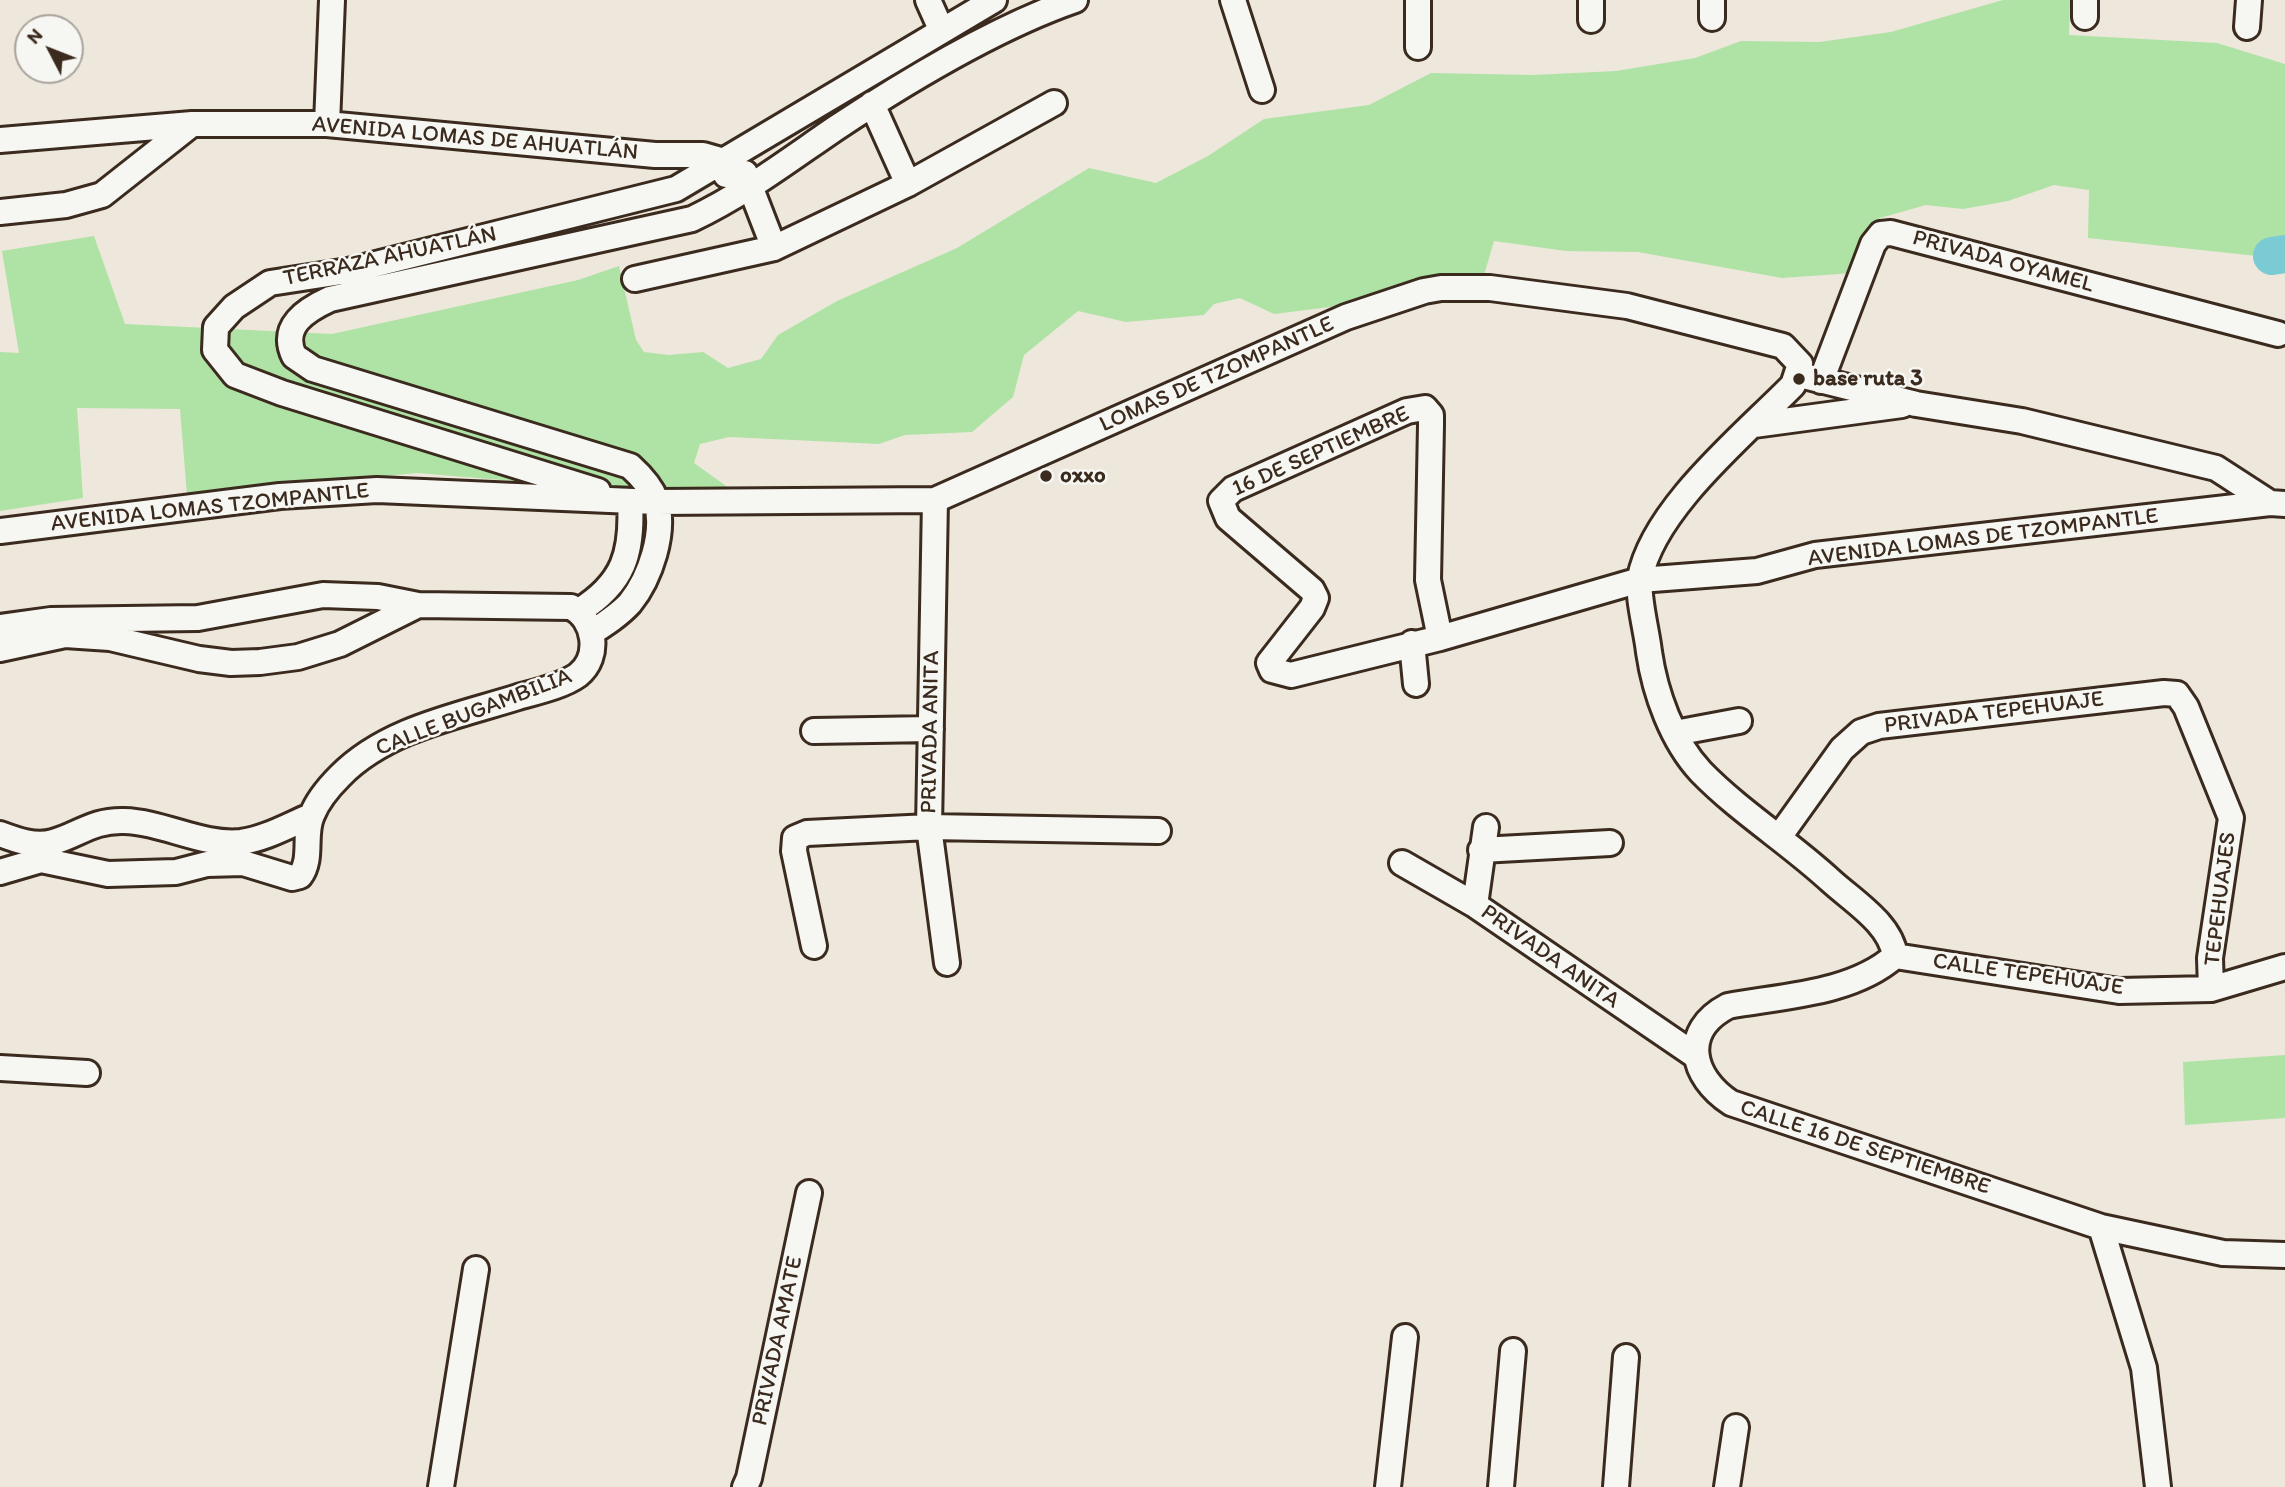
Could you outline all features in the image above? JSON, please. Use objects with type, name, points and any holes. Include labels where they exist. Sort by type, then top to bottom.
[{"type":"street","points":[[327,124],[332,0]]},
{"type":"street","points":[[928,0],[947,26]]},
{"type":"street","points":[[941,0],[947,26]]},
{"type":"street","name":"TERRAZA AHUATLÁN","points":[[630,501],[282,393],[235,375],[215,350],[216,327],[234,307],[270,283],[348,271],[676,189],[994,0]]},
{"type":"street","name":"TERRAZA AHUATLÁN","points":[[656,502],[649,486],[630,466],[313,369],[294,356],[289,335],[300,318],[330,299],[692,219],[743,191],[872,104],[1031,15],[1074,0]]},
{"type":"street","points":[[1233,0],[1262,90]]},
{"type":"street","points":[[1418,0],[1418,47]]},
{"type":"street","points":[[2247,27],[2249,0]]},
{"type":"street","points":[[635,279],[774,248],[908,184],[1054,103]]},
{"type":"street","points":[[872,104],[908,184]]},
{"type":"street","points":[[0,212],[66,205],[102,195],[191,124]]},
{"type":"street","name":"AVENIDA LOMAS DE AHUATLÁN","points":[[0,140],[191,124],[327,124],[654,155],[703,155],[730,159]]},
{"type":"street","points":[[730,159],[743,191],[774,248]]},
{"type":"street","name":"PRIVADA OYAMEL","points":[[1806,373],[1839,329],[1873,244],[1881,234],[1891,233],[2278,334]]},
{"type":"street","name":"LOMAS DE TZOMPANTLE","points":[[630,501],[935,500],[1346,317],[1423,290],[1490,288],[1627,306],[1783,346],[1806,373]]},
{"type":"street","points":[[1696,1056],[1698,1038],[1703,1026],[1714,1013],[1728,1006],[1848,983],[1882,967],[1895,956],[1894,944],[1879,925],[1702,773],[1675,733],[1651,666],[1640,580],[1664,521],[1793,385],[1806,373],[1916,404],[2022,421],[2216,468],[2277,503]]},
{"type":"street","points":[[1754,425],[1916,404]]},
{"type":"street","name":"16 DE SEPTIEMBRE","points":[[1440,638],[1428,580],[1432,425],[1431,415],[1425,408],[1407,411],[1226,494],[1220,501],[1228,518],[1312,590],[1316,598],[1312,608],[1269,663],[1272,670],[1291,675],[1440,638],[1640,580]]},
{"type":"street","name":"AVENIDA LOMAS TZOMPANTLE","points":[[0,531],[280,496],[377,491],[630,501]]},
{"type":"street","name":"PRIVADA ANITA","points":[[935,500],[929,827],[947,963]]},
{"type":"street","points":[[586,623],[596,600],[621,569],[632,531],[630,501]]},
{"type":"street","points":[[586,623],[630,603],[643,582],[652,560],[657,536],[656,502]]},
{"type":"street","name":"AVENIDA LOMAS DE TZOMPANTLE","points":[[1640,580],[1757,571],[1815,555],[2277,503]]},
{"type":"street","points":[[3,637],[51,620],[198,618],[323,596],[378,597],[418,605],[571,607],[586,623]]},
{"type":"street","points":[[3,637],[65,635],[110,638],[199,659],[231,663],[260,662],[298,657],[340,644],[418,605]]},
{"type":"street","name":"CALLE BUGAMBILIA","points":[[0,872],[89,825],[122,821],[156,824],[242,853],[292,878],[300,876],[306,868],[311,816],[338,777],[384,743],[577,676],[591,655],[586,623]]},
{"type":"street","points":[[1412,643],[1416,684]]},
{"type":"street","name":"PRIVADA TEPEHUAJE","points":[[1779,837],[1842,749],[1861,732],[1880,726],[2164,693],[2177,694]]},
{"type":"street","name":"TEPEHUAJES","points":[[2177,694],[2186,707],[2231,818],[2210,958],[2211,989]]},
{"type":"street","points":[[1675,733],[1739,721]]},
{"type":"street","points":[[814,731],[931,729]]},
{"type":"street","name":"CALLE BUGAMBILIA","points":[[0,834],[41,852],[108,874],[176,872],[242,853],[276,831],[311,816]]},
{"type":"street","points":[[814,946],[794,850],[795,838],[807,833],[929,827],[1158,831]]},
{"type":"street","points":[[1475,905],[1484,839],[1610,843]]},
{"type":"street","name":"PRIVADA ANITA","points":[[1402,863],[1475,905],[1696,1056]]},
{"type":"street","name":"CALLE TEPEHUAJE","points":[[1895,956],[2119,991],[2211,989],[2285,967]]},
{"type":"street","name":"CALLE 16 DE SEPTIEMBRE","points":[[1696,1056],[1706,1083],[1731,1103],[2101,1227],[2223,1253],[2285,1255]]},
{"type":"street","points":[[0,1068],[87,1073]]},
{"type":"street","name":"PRIVADA AMATE","points":[[744,1487],[750,1478],[809,1194]]},
{"type":"street","points":[[2101,1227],[2144,1368],[2158,1487]]},
{"type":"street","points":[[441,1487],[476,1269]]},
{"type":"street","points":[[1388,1487],[1405,1337]]},
{"type":"street","points":[[1501,1487],[1513,1351]]},
{"type":"street","points":[[1616,1487],[1626,1357]]},
{"type":"street","points":[[1727,1487],[1736,1427]]},
{"type":"green space","points":[[2003,0],[2070,0],[2069,35],[2217,43],[2285,64],[2285,259],[2088,238],[2089,190],[2054,185],[2008,201],[1963,209],[1926,205],[1880,218],[1853,273],[1782,278],[1638,252],[1566,251],[1494,241],[1482,282],[1354,304],[1274,314],[1240,298],[1214,304],[1204,315],[1126,322],[1078,311],[1024,355],[1013,397],[972,432],[905,435],[879,444],[729,437],[700,444],[694,463],[733,491],[693,496],[417,473],[187,495],[180,409],[77,408],[83,498],[0,511],[0,352],[19,353],[2,251],[94,236],[125,324],[332,334],[578,280],[619,266],[636,340],[644,352],[669,355],[703,352],[728,368],[761,359],[778,335],[837,301],[957,248],[1089,168],[1156,183],[1208,156],[1264,119],[1369,105],[1431,73],[1533,75],[1616,71],[1695,58],[1741,41],[1819,42],[1891,32]]},
{"type":"green space","points":[[2285,1055],[2285,1118],[2185,1125],[2183,1062]]},
{"type":"waterway","points":[[2272,256],[2285,254]]},
{"type":"place","name":"base ruta 3","points":[[1799,379]]},
{"type":"place","name":"oxxo","points":[[1046,476]]}]
